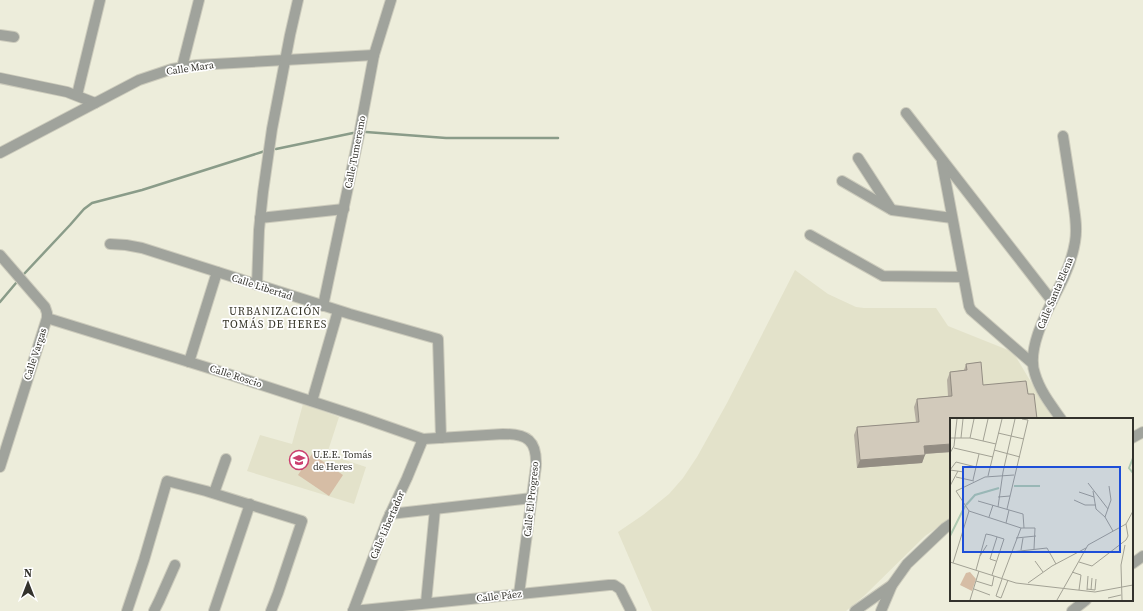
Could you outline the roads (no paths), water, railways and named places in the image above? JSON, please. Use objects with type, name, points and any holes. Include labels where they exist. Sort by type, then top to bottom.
[{"type":"street","points":[[77,95],[99,0]]},
{"type":"street","points":[[182,67],[199,0]]},
{"type":"street","points":[[257,285],[260,218],[272,129],[298,0]]},
{"type":"street","name":"Calle Tumeremo","points":[[323,306],[344,209],[374,55],[391,0]]},
{"type":"street","points":[[0,35],[14,37]]},
{"type":"street","name":"Calle Mara","points":[[0,153],[139,80],[182,67],[374,55]]},
{"type":"street","points":[[0,78],[56,89],[77,95],[95,103]]},
{"type":"street","points":[[906,113],[1052,301]]},
{"type":"street","name":"Calle Santa Elena","points":[[1060,418],[1045,395],[1035,375],[1032,363],[1034,348],[1041,326],[1069,266],[1075,241],[1075,214],[1063,136]]},
{"type":"street","points":[[858,158],[892,210]]},
{"type":"street","points":[[942,160],[970,308],[1032,363]]},
{"type":"street","points":[[842,181],[892,210],[952,218]]},
{"type":"street","points":[[260,218],[344,209]]},
{"type":"street","points":[[810,235],[883,276],[963,277]]},
{"type":"street","name":"Calle Libertad","points":[[110,244],[142,248],[338,311],[438,339],[441,438]]},
{"type":"street","name":"Calle Vargas","points":[[0,255],[45,307],[47,314],[0,467]]},
{"type":"street","points":[[189,362],[217,272]]},
{"type":"street","points":[[312,401],[338,311]]},
{"type":"street","name":"Calle Roscio","points":[[47,318],[312,401],[423,439]]},
{"type":"street","points":[[1133,437],[1143,432]]},
{"type":"street","name":"Calle El Progreso","points":[[423,439],[516,434],[526,437],[532,444],[536,453],[536,459],[519,594]]},
{"type":"street","name":"Calle Libertador","points":[[353,611],[379,540],[423,439]]},
{"type":"street","points":[[214,493],[226,459]]},
{"type":"street","points":[[127,611],[144,560],[167,481],[214,493],[302,521],[271,611]]},
{"type":"street","points":[[390,514],[532,498]]},
{"type":"street","points":[[214,611],[250,504]]},
{"type":"street","points":[[426,603],[435,509]]},
{"type":"street","points":[[881,611],[892,585],[906,564],[950,525]]},
{"type":"street","points":[[1133,563],[1143,556]]},
{"type":"street","points":[[154,611],[175,565]]},
{"type":"street","name":"Calle Páez","points":[[353,611],[614,585],[620,589],[631,611]]},
{"type":"street","points":[[856,611],[892,585]]},
{"type":"street","points":[[1072,611],[1085,601]]},
{"type":"waterway","points":[[366,132],[446,138],[558,138]]},
{"type":"waterway","points":[[276,149],[353,133]]},
{"type":"waterway","points":[[24,274],[84,209],[92,203],[142,190],[265,151]]},
{"type":"waterway","points":[[0,302],[16,283]]},
{"type":"place","name":"U.E.E. Tomás de Heres","points":[[299,460]]},
{"type":"district","name":"URBANIZACIÓN TOMÁS DE HERES","points":[[275,317]]}]
